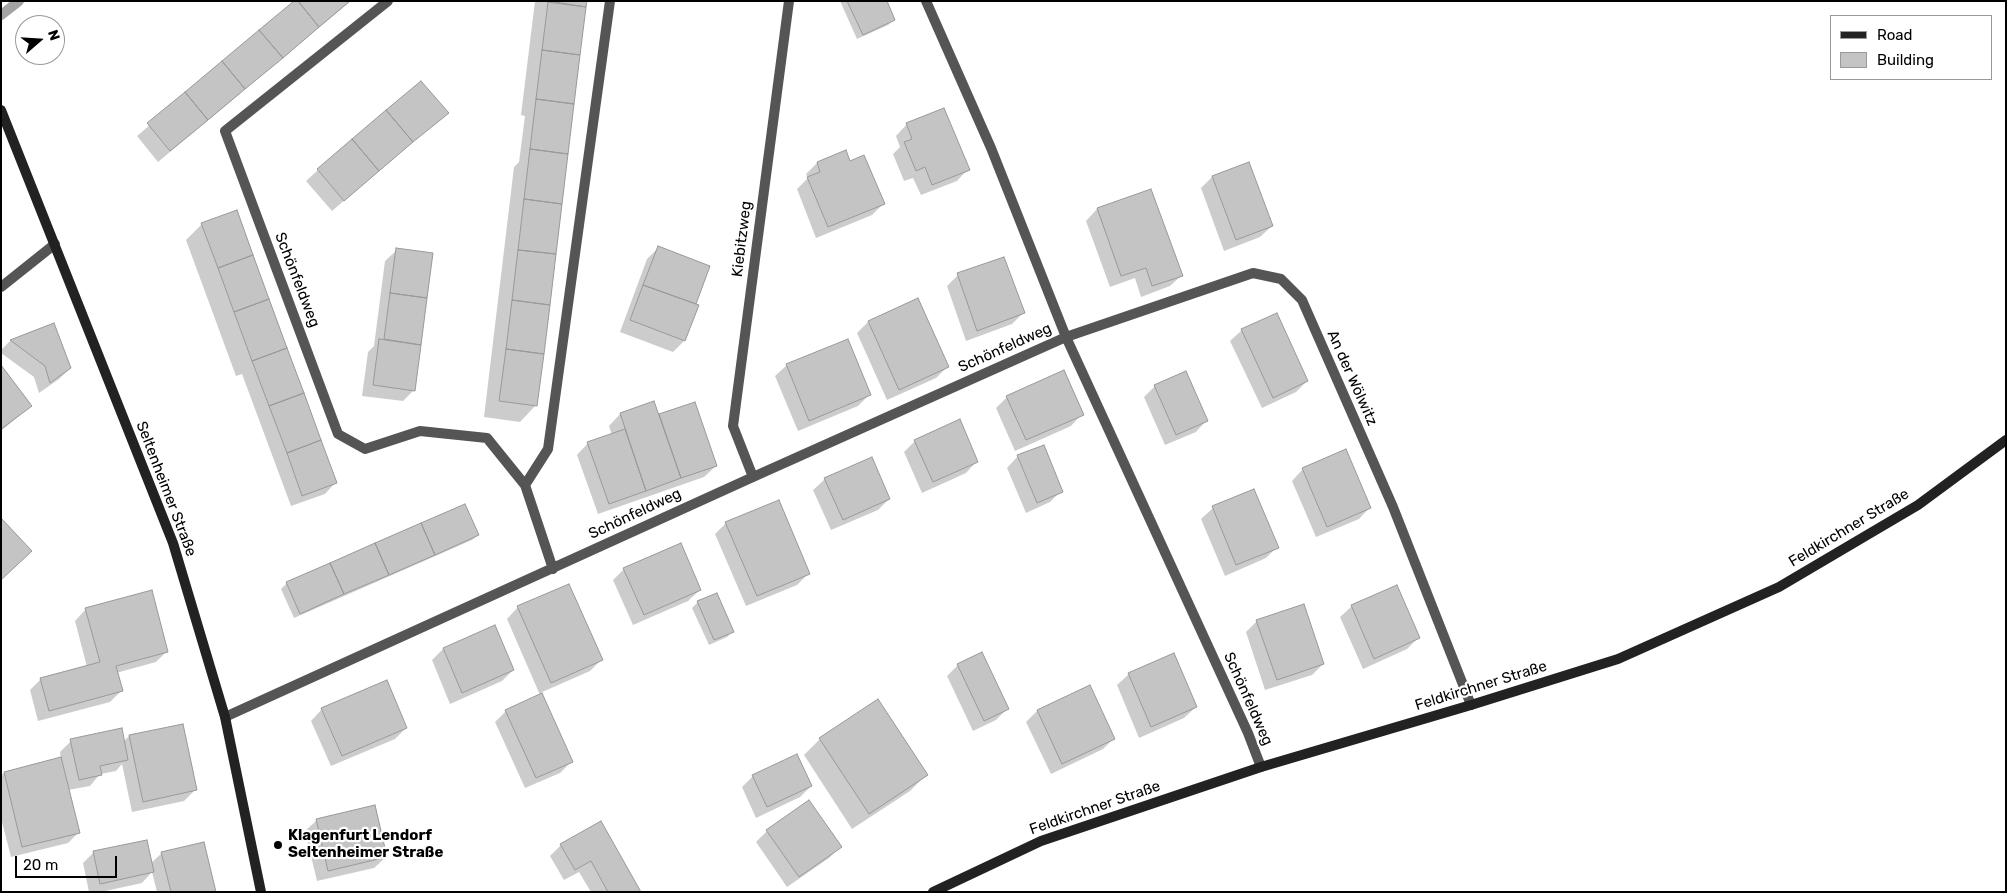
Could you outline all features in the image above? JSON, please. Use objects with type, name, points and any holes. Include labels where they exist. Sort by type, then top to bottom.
[{"type":"main road","name":"Seltenheimer Straße","points":[[1,110],[173,543],[225,717],[262,892]]},
{"type":"main road","name":"Feldkirchner Straße","points":[[933,892],[1041,841],[1260,767],[1471,705],[1618,659],[1779,587],[1918,506],[2006,440]]},
{"type":"street","name":"Schönfeldweg","points":[[388,1],[225,131],[338,434],[365,448],[420,431],[487,438],[525,485],[553,569]]},
{"type":"street","points":[[525,485],[548,449],[610,1]]},
{"type":"street","name":"Kiebitzweg","points":[[753,477],[733,426],[789,1]]},
{"type":"street","points":[[926,1],[991,148],[1066,337]]},
{"type":"street","points":[[1,287],[55,244]]},
{"type":"street","name":"An der Wölwitz","points":[[1066,337],[1253,273],[1282,279],[1302,300],[1393,507],[1471,705]]},
{"type":"street","name":"Schönfeldweg","points":[[225,717],[1066,337],[1248,733],[1260,767]]},
{"type":"building","points":[[294,1],[298,1],[319,27],[283,58],[259,30]]},
{"type":"building","points":[[298,1],[350,1],[319,27]]},
{"type":"building","points":[[548,1],[587,1],[586,7]]},
{"type":"building","points":[[847,1],[887,1],[895,20],[863,35]]},
{"type":"building","points":[[548,2],[586,7],[580,55],[542,50]]},
{"type":"building","points":[[259,30],[283,58],[245,89],[222,61]]},
{"type":"building","points":[[542,50],[580,55],[574,104],[536,99]]},
{"type":"building","points":[[222,61],[245,89],[208,120],[185,92]]},
{"type":"building","points":[[421,81],[449,113],[413,142],[386,110]]},
{"type":"building","points":[[185,92],[208,120],[170,151],[147,123]]},
{"type":"building","points":[[536,99],[574,104],[568,154],[530,149]]},
{"type":"building","points":[[944,108],[970,170],[932,185],[925,167],[916,171],[904,142],[912,139],[906,123]]},
{"type":"building","points":[[386,110],[413,142],[379,171],[352,139]]},
{"type":"building","points":[[352,139],[379,171],[344,201],[317,169]]},
{"type":"building","points":[[530,149],[568,154],[562,204],[524,199]]},
{"type":"building","points":[[846,150],[850,161],[864,155],[885,204],[828,227],[807,177],[820,172],[817,162]]},
{"type":"building","points":[[1249,162],[1273,226],[1236,240],[1212,176]]},
{"type":"building","points":[[1151,189],[1183,276],[1152,286],[1146,268],[1121,276],[1097,208]]},
{"type":"building","points":[[524,199],[562,204],[556,254],[518,250]]},
{"type":"building","points":[[237,210],[253,255],[218,268],[201,223]]},
{"type":"building","points":[[658,246],[710,266],[696,304],[643,285]]},
{"type":"building","points":[[396,248],[433,253],[427,298],[390,293]]},
{"type":"building","points":[[518,250],[556,254],[550,305],[512,300]]},
{"type":"building","points":[[253,255],[269,299],[234,312],[218,268]]},
{"type":"building","points":[[1004,257],[1025,313],[977,331],[957,273]]},
{"type":"building","points":[[643,285],[699,305],[685,341],[630,320]]},
{"type":"building","points":[[390,293],[427,298],[421,345],[384,339]]},
{"type":"building","points":[[918,298],[949,367],[899,390],[868,321]]},
{"type":"building","points":[[269,299],[287,348],[252,361],[234,312]]},
{"type":"building","points":[[512,300],[550,305],[544,354],[506,349]]},
{"type":"building","points":[[1277,313],[1308,381],[1273,398],[1241,329]]},
{"type":"building","points":[[54,323],[71,368],[50,383],[45,366],[10,340]]},
{"type":"building","points":[[379,339],[421,345],[415,391],[373,385]]},
{"type":"building","points":[[848,339],[871,395],[809,421],[786,364]]},
{"type":"building","points":[[287,348],[304,393],[269,406],[252,361]]},
{"type":"building","points":[[506,349],[544,354],[537,406],[499,401]]},
{"type":"building","points":[[1,365],[32,406],[1,429]]},
{"type":"building","points":[[1064,370],[1084,415],[1026,440],[1006,396]]},
{"type":"building","points":[[1186,371],[1208,421],[1176,435],[1154,385]]},
{"type":"building","points":[[304,393],[321,440],[287,453],[269,406]]},
{"type":"building","points":[[654,401],[681,478],[646,491],[620,413]]},
{"type":"building","points":[[695,402],[717,466],[681,478],[659,414]]},
{"type":"building","points":[[960,419],[978,462],[933,482],[914,440]]},
{"type":"building","points":[[625,429],[646,491],[609,504],[587,442]]},
{"type":"building","points":[[321,440],[337,483],[302,496],[287,453]]},
{"type":"building","points":[[1044,445],[1063,492],[1037,503],[1017,455]]},
{"type":"building","points":[[1346,449],[1371,508],[1327,527],[1302,468]]},
{"type":"building","points":[[872,457],[890,499],[843,520],[824,478]]},
{"type":"building","points":[[1254,489],[1279,548],[1236,565],[1212,506]]},
{"type":"building","points":[[779,500],[810,574],[757,596],[725,522]]},
{"type":"building","points":[[465,504],[479,535],[435,555],[421,523]]},
{"type":"building","points":[[1,518],[32,551],[1,580]]},
{"type":"building","points":[[421,523],[435,555],[389,575],[375,543]]},
{"type":"building","points":[[375,543],[389,575],[344,594],[330,563]]},
{"type":"building","points":[[681,543],[701,590],[644,615],[623,568]]},
{"type":"building","points":[[330,563],[344,594],[300,614],[286,582]]},
{"type":"building","points":[[569,584],[603,660],[551,683],[517,606]]},
{"type":"building","points":[[1397,585],[1420,638],[1374,659],[1351,605]]},
{"type":"building","points":[[152,590],[168,652],[116,666],[123,691],[49,711],[40,678],[100,662],[85,608]]},
{"type":"building","points":[[717,593],[734,632],[714,640],[697,601]]},
{"type":"building","points":[[1304,604],[1324,664],[1277,680],[1256,620]]},
{"type":"building","points":[[495,625],[514,670],[462,693],[443,648]]},
{"type":"building","points":[[982,652],[1009,709],[984,721],[957,664]]},
{"type":"building","points":[[1174,653],[1197,707],[1151,727],[1128,673]]},
{"type":"building","points":[[387,680],[407,728],[342,756],[321,708]]},
{"type":"building","points":[[1090,685],[1115,739],[1062,764],[1037,710]]},
{"type":"building","points":[[542,693],[573,762],[536,778],[505,710]]},
{"type":"building","points":[[878,699],[928,775],[869,814],[819,738]]},
{"type":"building","points":[[183,724],[197,790],[143,802],[129,735]]},
{"type":"building","points":[[122,728],[128,760],[100,766],[102,775],[79,780],[70,739]]},
{"type":"building","points":[[797,754],[812,786],[767,807],[752,775]]},
{"type":"building","points":[[61,757],[80,833],[22,847],[4,772]]},
{"type":"building","points":[[809,800],[842,847],[799,877],[766,830]]},
{"type":"building","points":[[375,805],[387,857],[328,871],[316,819]]},
{"type":"building","points":[[601,821],[641,892],[608,892],[591,861],[575,870],[560,844]]},
{"type":"building","points":[[147,840],[154,872],[100,884],[93,851]]},
{"type":"building","points":[[204,842],[216,892],[171,892],[161,852]]},
{"type":"waterway","points":[[1,15],[19,1]]},
{"type":"place","name":"Klagenfurt Lendorf Seltenheimer Straße","points":[[278,845]]}]
